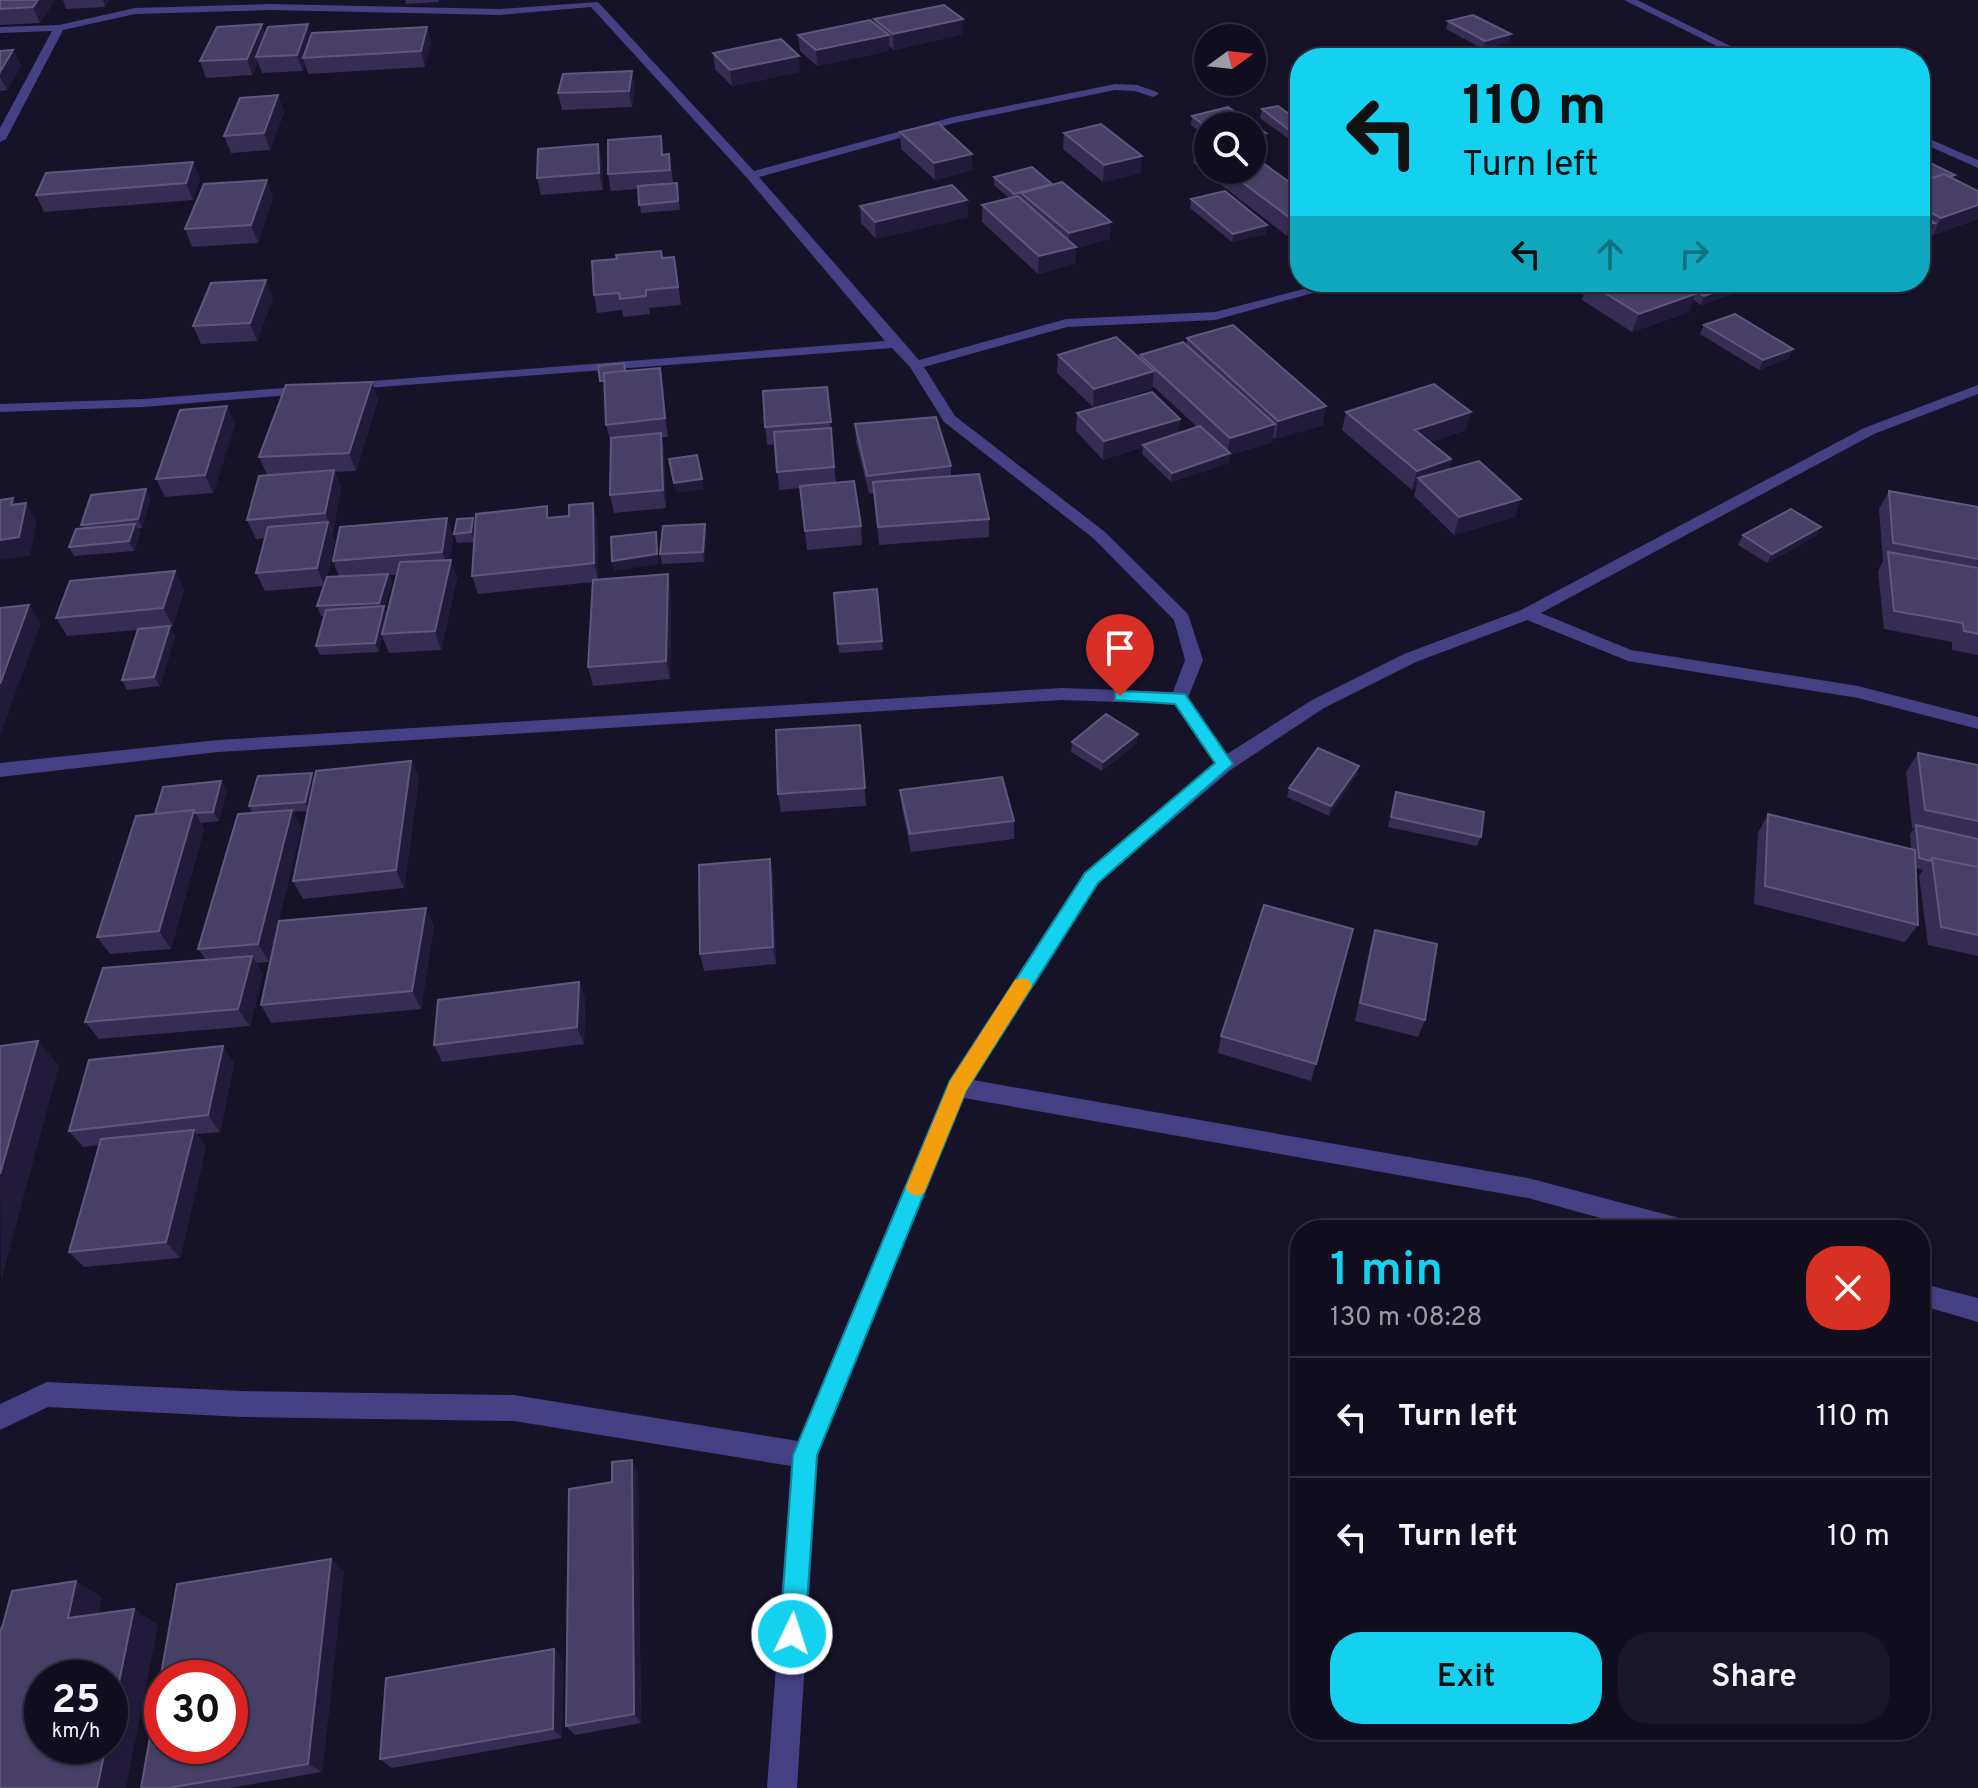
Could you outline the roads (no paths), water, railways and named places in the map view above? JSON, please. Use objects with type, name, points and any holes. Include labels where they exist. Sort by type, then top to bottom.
[{"type":"street","points":[[1629,0],[1729,48]]},
{"type":"street","points":[[0,30],[59,28],[135,11],[270,7],[500,12],[593,2],[751,175],[916,365],[949,419],[1099,535],[1182,618],[1194,660],[1179,698]]},
{"type":"street","points":[[0,139],[59,28]]},
{"type":"street","points":[[751,175],[953,120],[1115,87],[1137,88],[1153,94]]},
{"type":"street","points":[[1930,142],[1978,164]]},
{"type":"street","points":[[916,365],[1066,323],[1215,316],[1307,292]]},
{"type":"street","points":[[0,408],[143,403],[895,344]]},
{"type":"street","points":[[782,1788],[805,1455],[957,1087],[1091,878],[1225,764],[1331,697],[1410,658],[1527,614],[1869,431],[1978,389]]},
{"type":"street","points":[[1527,614],[1628,655],[1858,692],[1978,723]]},
{"type":"street","points":[[0,770],[218,746],[1062,694],[1179,698]]},
{"type":"street","points":[[1179,698],[1225,764]]},
{"type":"street","points":[[957,1087],[1528,1188],[1646,1220]]},
{"type":"street","points":[[1930,1297],[1978,1310]]},
{"type":"street","points":[[0,1417],[47,1394],[242,1404],[514,1408],[805,1455]]}]
